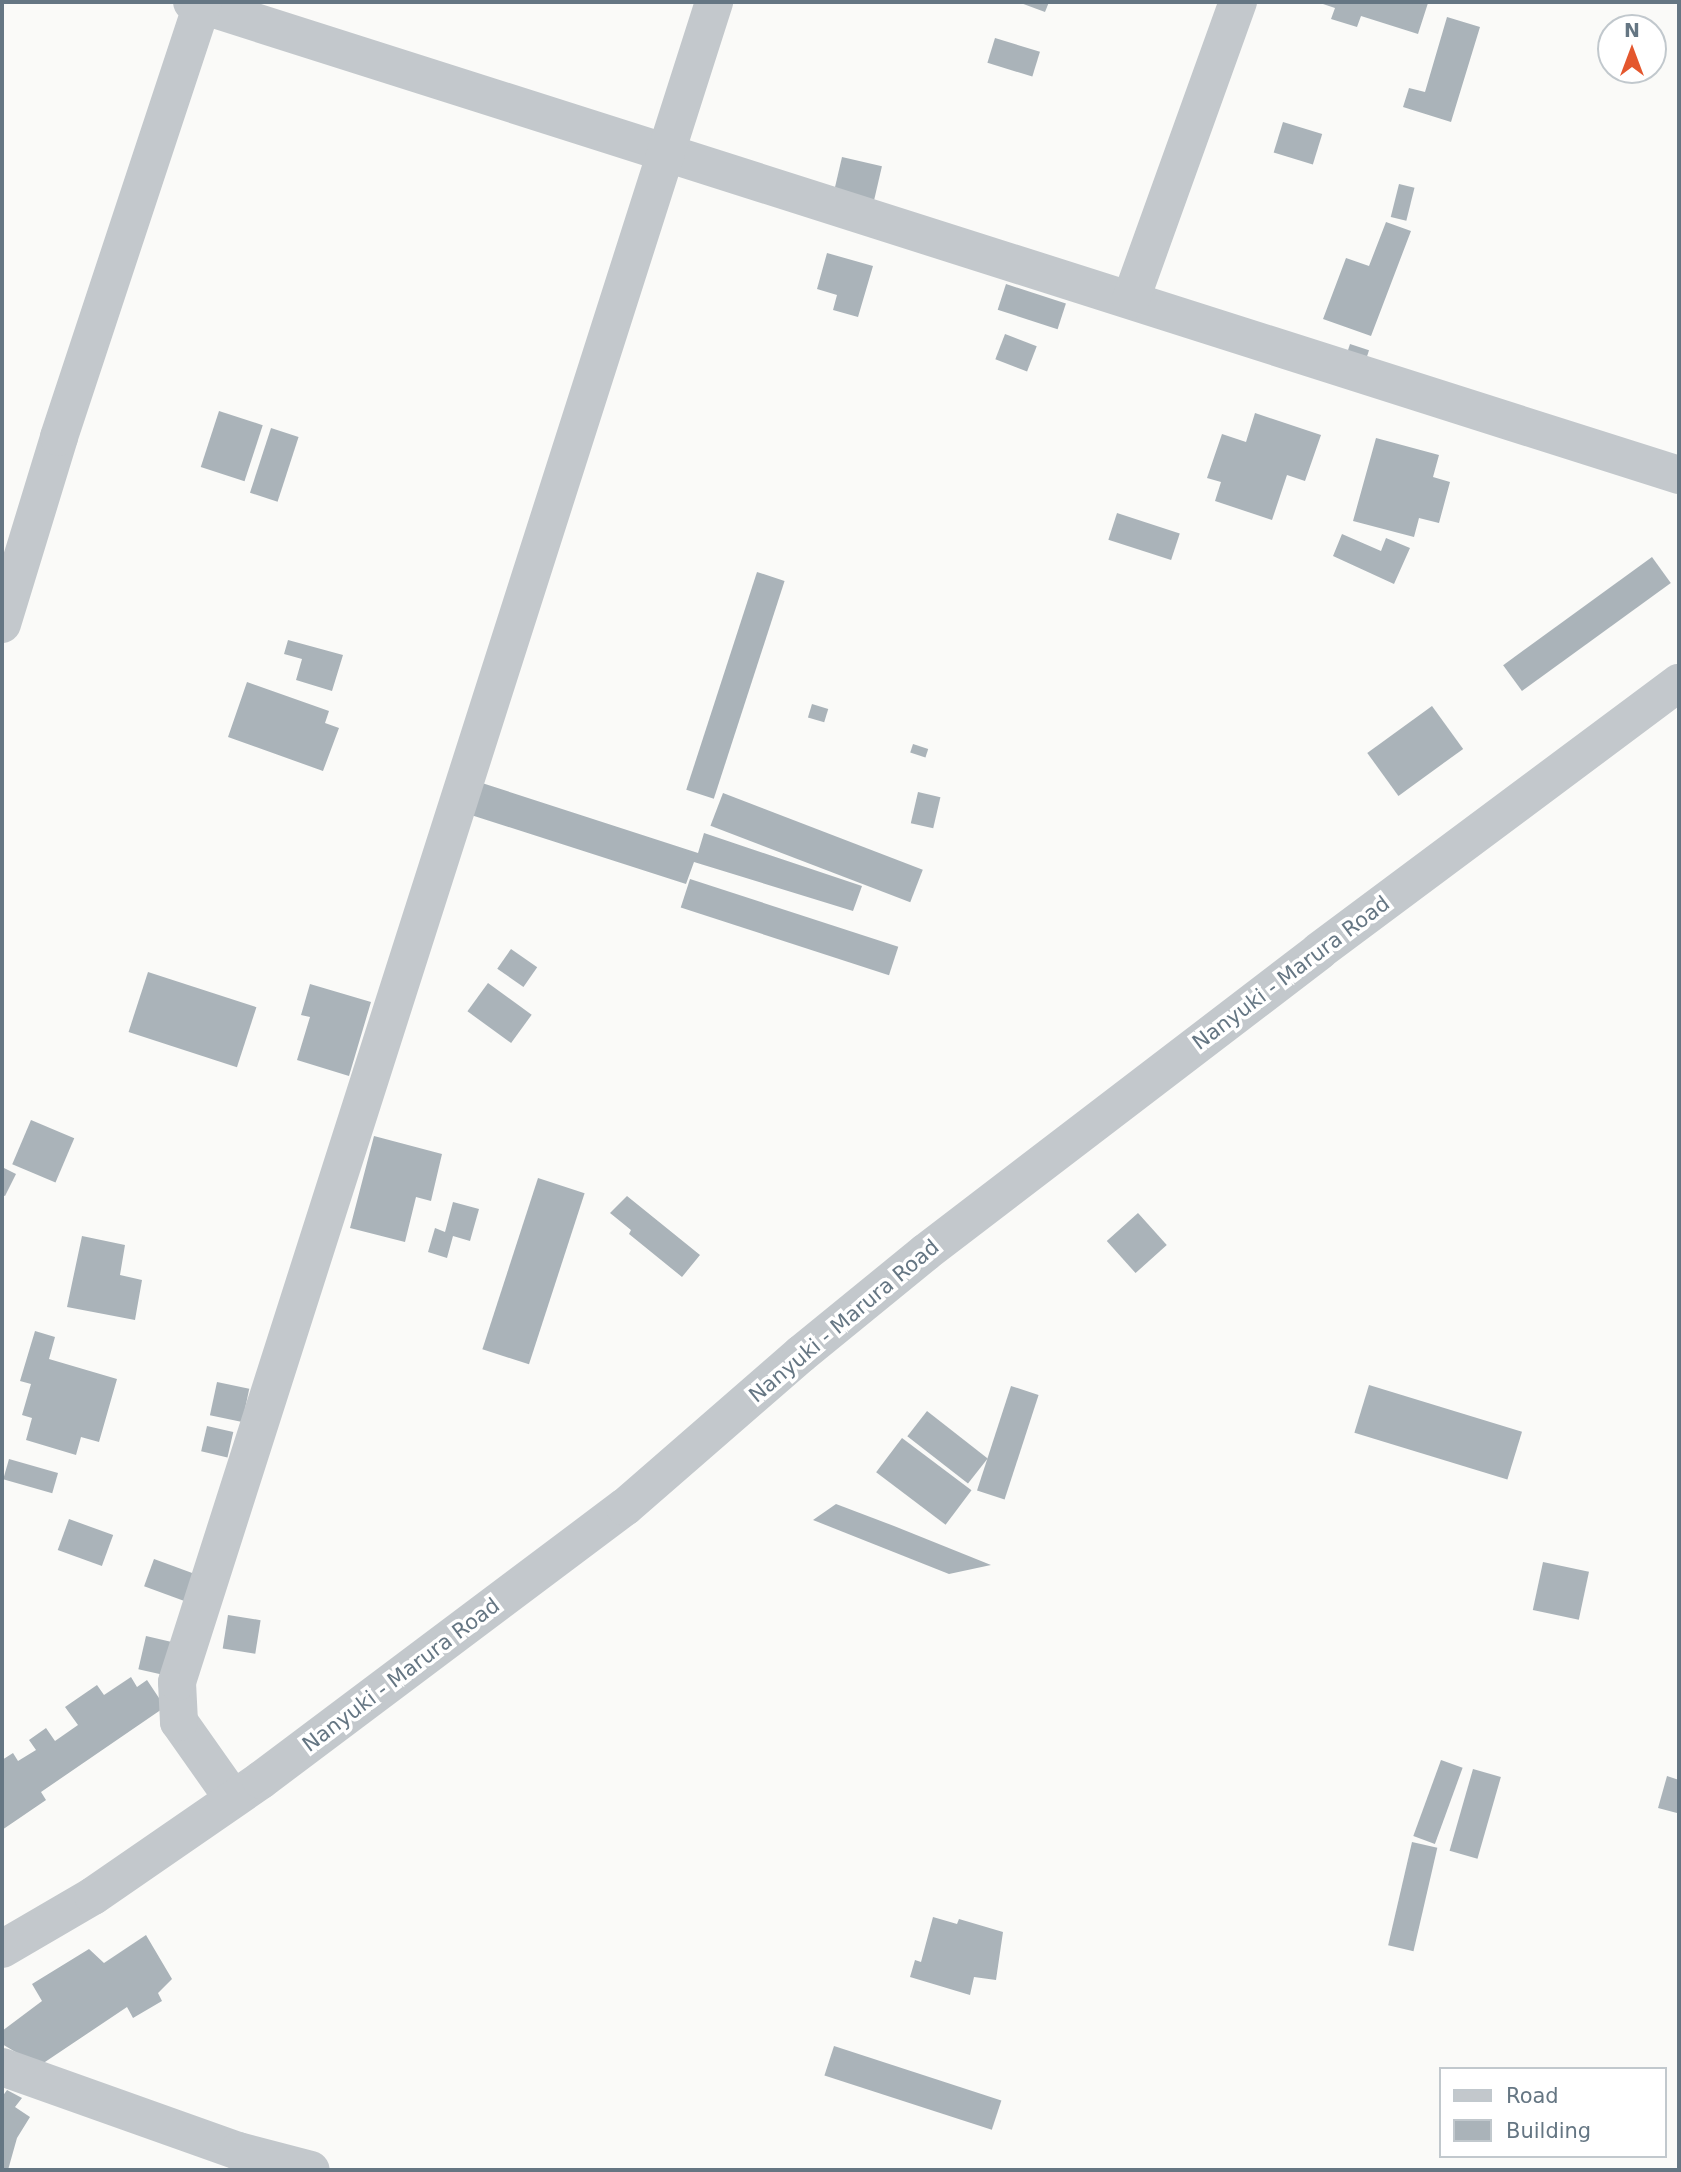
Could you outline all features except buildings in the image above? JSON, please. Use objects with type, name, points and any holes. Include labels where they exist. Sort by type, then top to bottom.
[{"type":"street","points":[[232,1797],[179,1722],[177,1682],[714,2]]},
{"type":"street","points":[[1131,299],[1238,2]]},
{"type":"street","points":[[2,624],[59,437],[199,3],[1679,475]]},
{"type":"street","name":"Nanyuki - Marura Road","points":[[2,1949],[93,1896],[232,1797],[261,1780],[625,1507],[801,1354],[926,1252],[1319,951],[1679,683]]},
{"type":"street","points":[[2,2067],[238,2151],[311,2170]]}]
